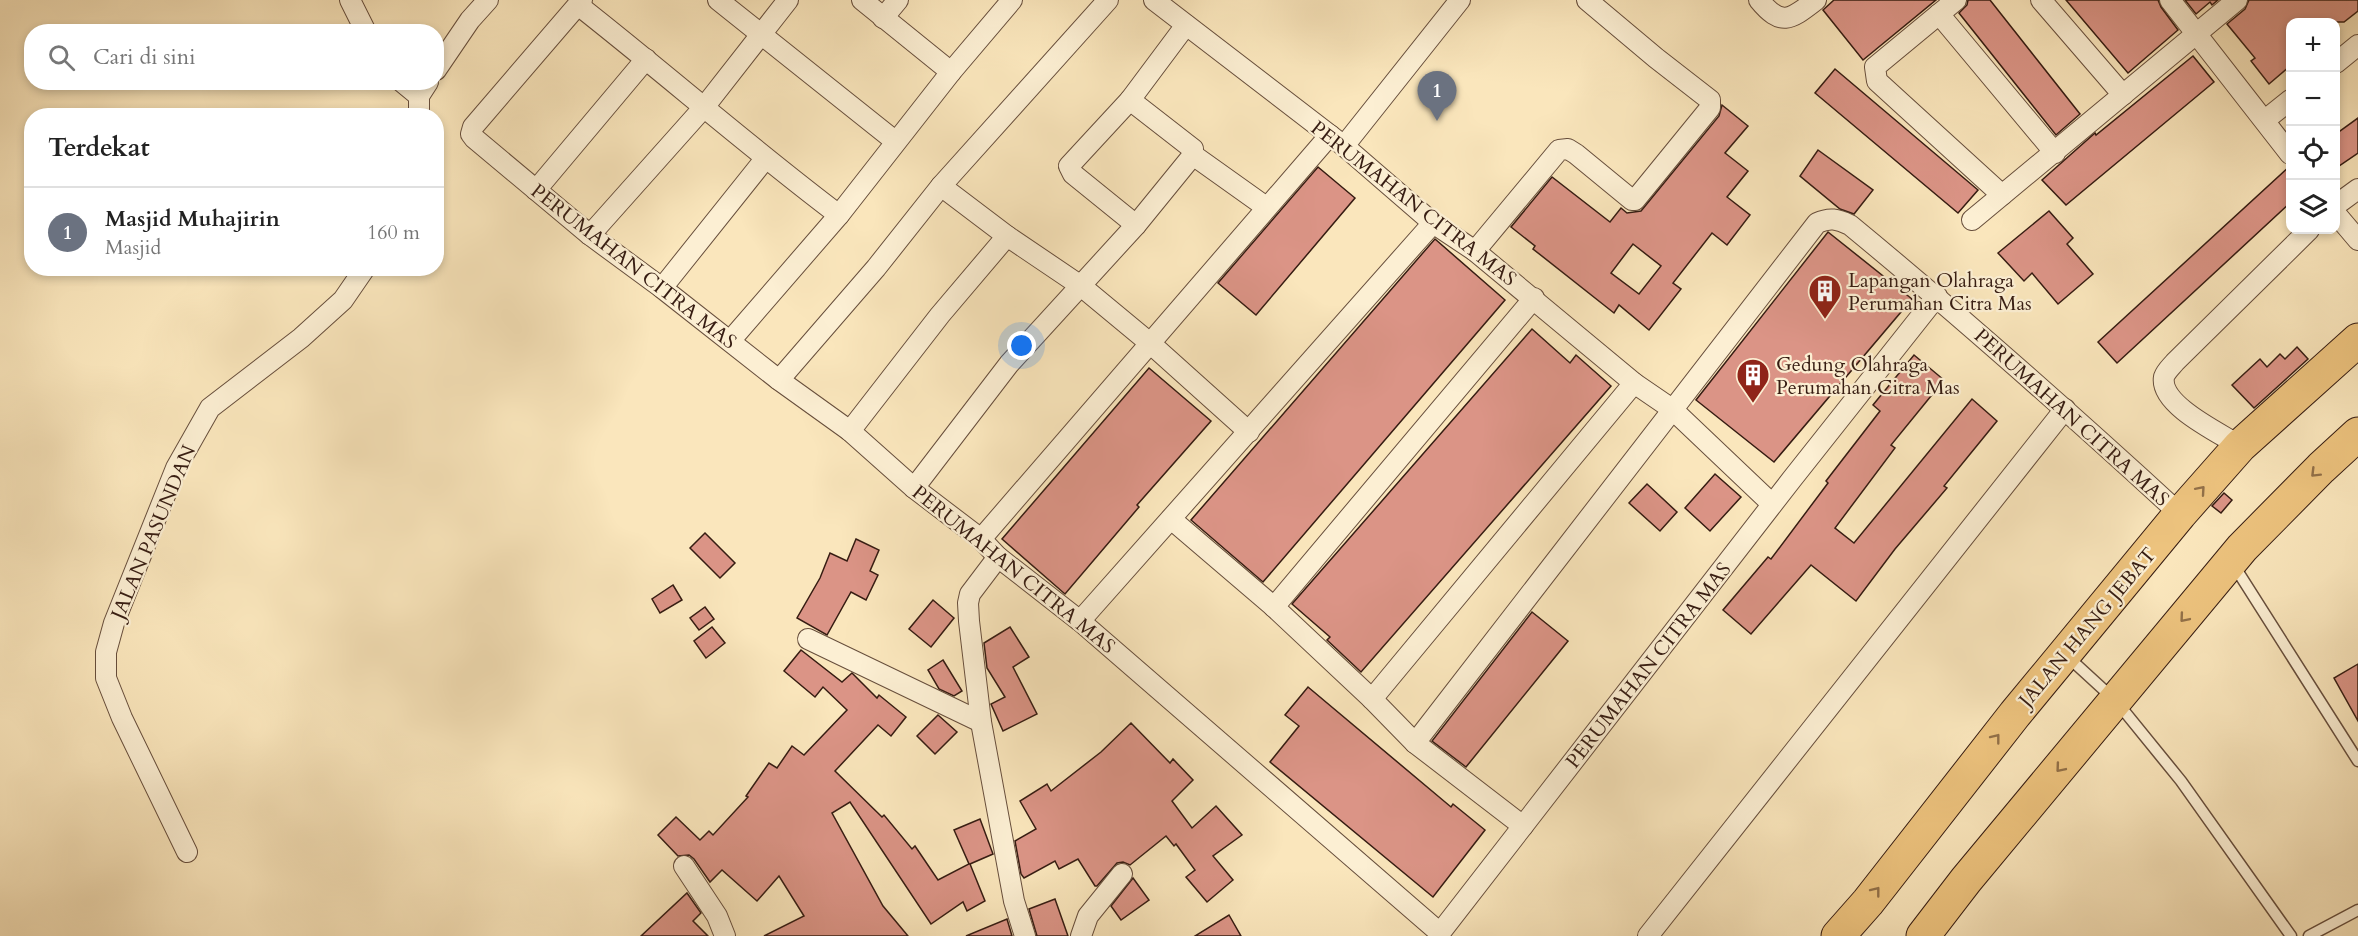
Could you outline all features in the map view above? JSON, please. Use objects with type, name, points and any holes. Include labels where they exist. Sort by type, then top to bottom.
[{"type":"highway","name":"JALAN HANG JEBAT","points":[[1839,936],[2015,714],[2180,514],[2240,446],[2358,340]]},
{"type":"highway","points":[[1923,936],[1966,880],[2231,561],[2321,468],[2358,434]]},
{"type":"street","points":[[350,0],[362,24]]},
{"type":"street","points":[[444,58],[470,20],[488,0]]},
{"type":"street","points":[[718,0],[895,141]]},
{"type":"street","points":[[590,235],[705,106],[759,34],[788,0]]},
{"type":"street","points":[[862,0],[951,72]]},
{"type":"street","points":[[883,18],[898,0]]},
{"type":"street","points":[[730,341],[839,215],[895,141],[1012,0]]},
{"type":"street","points":[[779,381],[876,268],[941,186],[1108,0]]},
{"type":"street","name":"PERUMAHAN CITRA MAS","points":[[1154,0],[1337,141],[1433,222],[1475,251],[1534,298],[1634,383],[1672,409],[1772,504]]},
{"type":"street","points":[[981,539],[1151,344],[1266,207],[1337,141],[1460,0]]},
{"type":"street","points":[[1475,251],[1558,150],[1568,149],[1576,154],[1635,200],[1710,108],[1710,100],[1587,0]]},
{"type":"street","points":[[1759,0],[1768,11],[1784,19],[1791,18],[1816,0]]},
{"type":"street","points":[[1956,0],[1875,67],[1876,81],[2002,195]]},
{"type":"street","points":[[2041,0],[2123,95]]},
{"type":"street","points":[[2170,0],[2286,149]]},
{"type":"street","points":[[1972,220],[2236,0]]},
{"type":"street","points":[[580,3],[705,106],[765,159],[839,215]]},
{"type":"street","name":"PERUMAHAN CITRA MAS","points":[[580,3],[473,128],[471,134],[590,235],[662,288],[779,381],[850,431],[914,488],[981,539],[998,557],[1080,621],[1440,934],[1772,504],[1937,296]]},
{"type":"street","points":[[1939,14],[2055,153]]},
{"type":"street","points":[[1136,225],[1073,174],[1069,166],[1130,100],[1186,25]]},
{"type":"street","points":[[2340,60],[2358,45]]},
{"type":"street","points":[[536,190],[646,59]]},
{"type":"street","points":[[914,488],[1009,364],[1136,225],[1193,155],[1193,149],[1130,100]]},
{"type":"street","points":[[2265,120],[2286,103]]},
{"type":"street","points":[[1193,155],[1266,207]]},
{"type":"street","points":[[662,288],[765,159]]},
{"type":"street","points":[[941,186],[1007,236],[1081,286],[1151,344],[1249,432]]},
{"type":"street","points":[[2340,202],[2358,189]]},
{"type":"street","name":"PERUMAHAN CITRA MAS","points":[[1415,743],[1817,223],[1827,218],[1850,225],[1937,296],[2180,514]]},
{"type":"street","points":[[2340,219],[2358,240]]},
{"type":"street","points":[[1080,621],[1433,222]]},
{"type":"street","points":[[2240,446],[2175,405],[2165,386],[2166,372],[2305,234]]},
{"type":"street","points":[[850,431],[940,315],[1007,236]]},
{"type":"street","name":"JALAN PASUNDAN","points":[[187,852],[122,718],[106,678],[106,652],[114,623],[176,468],[210,408],[301,338],[344,300],[360,276]]},
{"type":"street","points":[[1274,607],[1534,298]]},
{"type":"street","points":[[1372,699],[1634,383]]},
{"type":"street","points":[[1648,936],[2065,409]]},
{"type":"street","points":[[1171,519],[1274,607],[1372,699],[1415,743],[1523,826]]},
{"type":"street","points":[[998,557],[970,594],[968,603],[981,722],[1014,901],[1025,936]]},
{"type":"street","points":[[808,639],[981,722]]},
{"type":"street","points":[[684,866],[717,916],[725,936]]},
{"type":"street","points":[[1081,936],[1088,916],[1122,874]]},
{"type":"lane","points":[[2231,561],[2358,761]]},
{"type":"lane","points":[[2066,655],[2116,701],[2181,781],[2291,936]]},
{"type":"lane","points":[[2309,936],[2358,910]]},
{"type":"building","points":[[1834,0],[1936,0],[1863,60],[1823,10]]},
{"type":"building","points":[[1968,0],[1990,0],[2080,114],[2056,135],[1959,13],[1967,5]]},
{"type":"building","points":[[2066,0],[2158,0],[2178,30],[2128,73]]},
{"type":"building","points":[[2185,0],[2218,0],[2212,5],[2210,2],[2196,14]]},
{"type":"building","points":[[2249,0],[2358,0],[2358,11],[2344,22],[2340,22],[2340,18],[2286,18],[2286,69],[2269,84],[2251,61],[2255,58],[2227,24],[2245,9]]},
{"type":"building","points":[[2193,56],[2214,82],[2066,205],[2042,180],[2095,133],[2096,135]]},
{"type":"building","points":[[1835,69],[1978,190],[1958,213],[1815,93]]},
{"type":"building","points":[[1722,105],[1748,126],[1725,153],[1748,171],[1727,197],[1750,215],[1727,245],[1712,233],[1673,283],[1681,289],[1649,330],[1619,305],[1614,313],[1533,249],[1535,246],[1511,227],[1552,177],[1610,222],[1621,208],[1627,213],[1641,211],[1719,116]],"holes":[[[1633,244],[1661,266],[1639,294],[1611,273]]]},
{"type":"building","points":[[2358,118],[2358,153],[2340,165],[2340,131]]},
{"type":"building","points":[[1818,150],[1873,190],[1854,214],[1840,209],[1800,176]]},
{"type":"building","points":[[1318,167],[1355,198],[1256,315],[1218,283]]},
{"type":"building","points":[[2286,170],[2286,207],[2117,363],[2098,342]]},
{"type":"building","points":[[2049,211],[2073,238],[2067,244],[2093,274],[2058,304],[2032,273],[2024,281],[1998,253]]},
{"type":"building","name":"Lapangan Olahraga Perumahan Citra Mas","points":[[1828,232],[1912,299],[1774,462],[1696,400]]},
{"type":"building","points":[[1435,239],[1505,300],[1263,582],[1191,520]]},
{"type":"building","points":[[1532,329],[1570,363],[1576,355],[1611,386],[1361,672],[1327,640],[1330,637],[1292,604]]},
{"type":"building","points":[[2297,347],[2308,359],[2254,408],[2232,385],[2260,359],[2267,367],[2280,354],[2285,359]]},
{"type":"building","points":[[1914,355],[1944,380],[1891,445],[1895,448],[1835,528],[1854,543],[1972,399],[1997,421],[1944,486],[1947,488],[1895,549],[1856,601],[1811,565],[1751,634],[1723,610],[1768,557],[1771,559],[1828,483],[1826,481],[1880,411],[1873,405]]},
{"type":"building","points":[[1149,368],[1211,421],[1137,505],[1139,507],[1065,594],[1002,539]]},
{"type":"building","points":[[1715,474],[1741,497],[1710,531],[1685,508]]},
{"type":"building","points":[[1647,484],[1677,512],[1660,531],[1629,503]]},
{"type":"building","points":[[2224,493],[2232,500],[2221,513],[2212,506]]},
{"type":"building","points":[[705,533],[735,563],[720,578],[690,548]]},
{"type":"building","points":[[856,539],[879,550],[870,571],[878,575],[866,600],[851,592],[827,635],[797,618],[820,578],[830,553],[847,561]]},
{"type":"building","points":[[673,585],[682,600],[660,613],[652,599]]},
{"type":"building","points":[[933,600],[954,618],[931,647],[909,629]]},
{"type":"building","points":[[705,607],[714,619],[699,630],[690,618]]},
{"type":"building","points":[[1532,612],[1568,641],[1466,767],[1432,741]]},
{"type":"building","points":[[712,627],[725,643],[706,658],[694,641]]},
{"type":"building","points":[[1010,627],[1029,657],[1013,667],[1037,714],[1003,731],[991,704],[1005,697],[987,668],[984,643]]},
{"type":"building","points":[[801,650],[842,682],[852,673],[877,698],[879,695],[906,717],[891,736],[878,725],[835,771],[882,817],[884,815],[912,849],[915,846],[938,880],[969,864],[954,830],[980,819],[993,854],[970,864],[985,901],[967,911],[963,902],[931,924],[850,802],[832,813],[883,906],[908,936],[764,936],[804,916],[779,876],[757,901],[722,870],[710,882],[694,859],[689,855],[678,856],[658,835],[676,817],[700,840],[709,831],[713,835],[748,797],[746,796],[769,763],[777,768],[792,746],[804,755],[847,710],[823,687],[815,697],[784,671]]},
{"type":"building","points":[[943,660],[962,691],[954,696],[939,689],[928,670]]},
{"type":"building","points":[[2358,664],[2358,721],[2334,678]]},
{"type":"building","points":[[1308,687],[1451,807],[1453,804],[1485,830],[1433,897],[1270,762],[1299,726],[1285,715]]},
{"type":"building","points":[[938,715],[957,732],[935,754],[917,736]]},
{"type":"building","points":[[1131,723],[1170,763],[1173,759],[1193,780],[1172,801],[1192,828],[1216,806],[1242,835],[1213,856],[1233,880],[1207,902],[1186,877],[1195,870],[1176,844],[1174,846],[1166,836],[1130,865],[1123,862],[1117,863],[1097,886],[1078,859],[1059,869],[1055,861],[1024,878],[1021,874],[1015,841],[1036,829],[1020,801],[1047,784],[1051,791],[1101,752]]},
{"type":"building","points":[[1133,878],[1149,900],[1121,920],[1111,906]]},
{"type":"building","points":[[687,893],[701,913],[693,921],[708,936],[641,936]]},
{"type":"building","points":[[1055,899],[1068,936],[1037,936],[1029,909]]},
{"type":"building","points":[[1229,915],[1241,936],[1195,936]]},
{"type":"building","points":[[1007,919],[1012,936],[966,936]]},
{"type":"place","name":"Masjid Muhajirin","points":[[1437,121]]},
{"type":"place","name":"Lapangan Olahraga Perumahan Citra Mas","points":[[1825,320]]},
{"type":"place","name":"Gedung Olahraga Perumahan Citra Mas","points":[[1753,404]]}]
